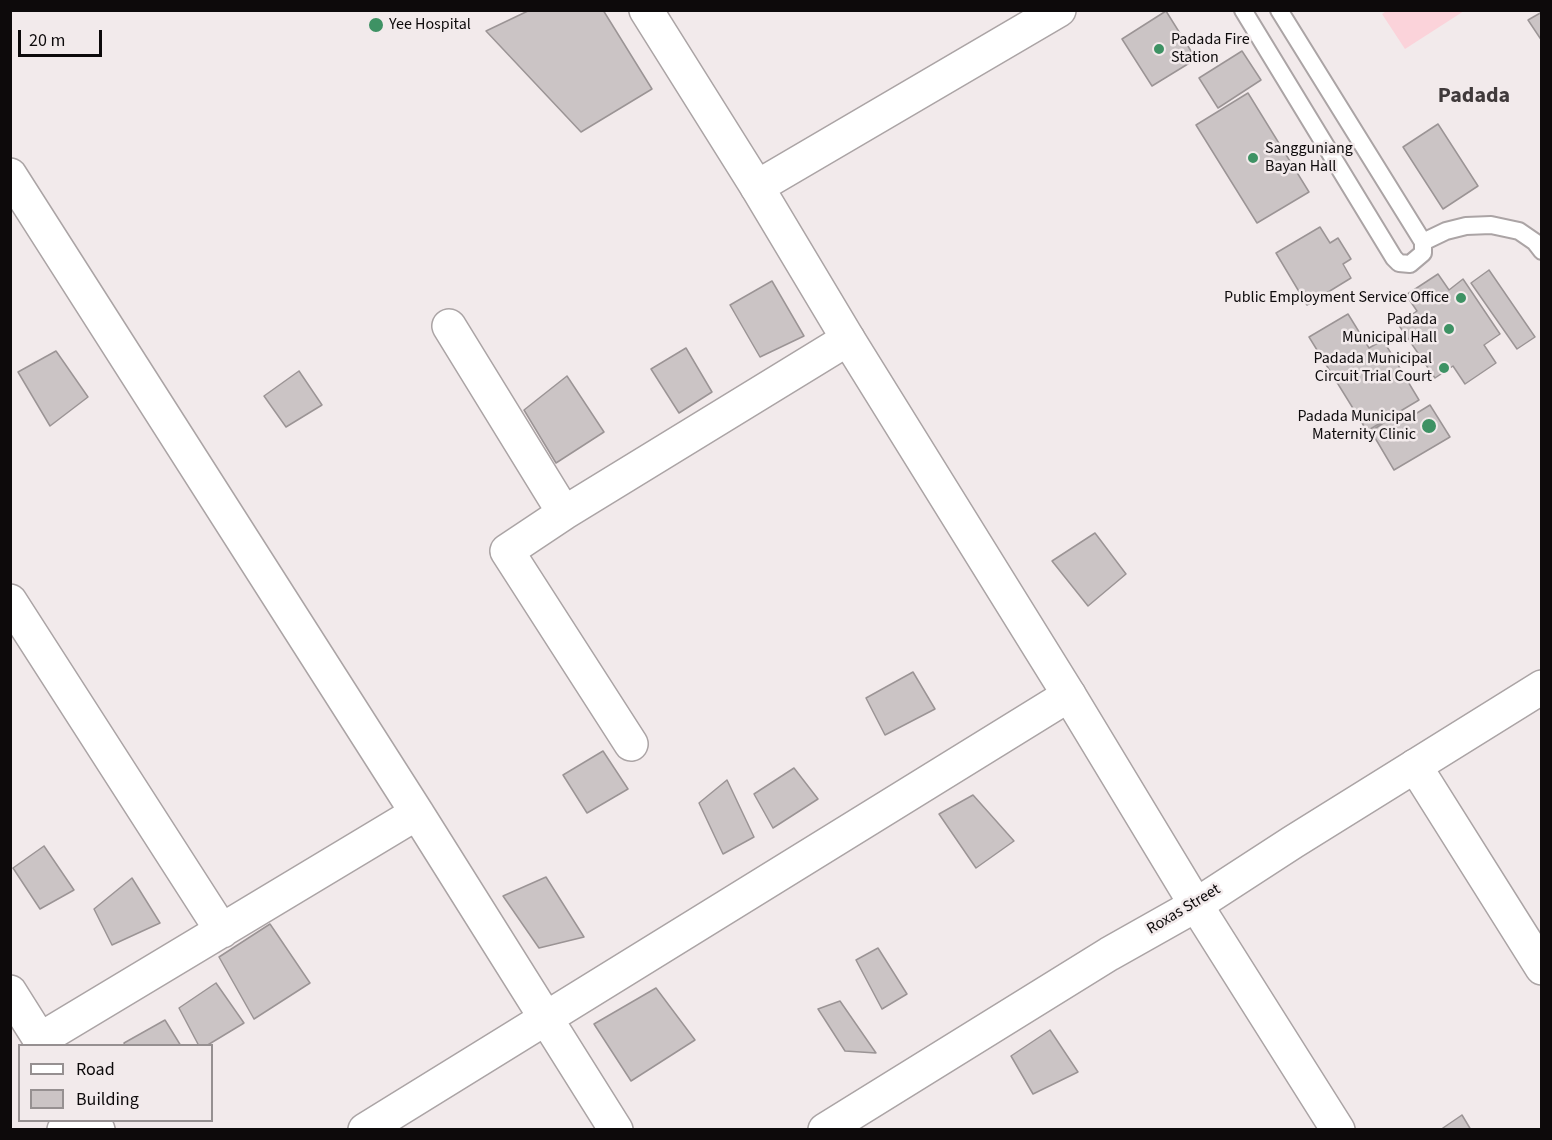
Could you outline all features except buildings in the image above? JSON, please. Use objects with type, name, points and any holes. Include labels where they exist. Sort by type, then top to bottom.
[{"type":"street","points":[[646,10],[758,187],[848,339],[1336,1129]]},
{"type":"street","points":[[758,187],[1059,10]]},
{"type":"street","points":[[10,175],[417,813],[616,1130]]},
{"type":"street","points":[[449,326],[564,513]]},
{"type":"street","points":[[631,744],[507,551],[564,513],[848,339]]},
{"type":"street","points":[[10,601],[222,931]]},
{"type":"street","name":"Roxas Street","points":[[825,1130],[1080,972],[1196,905],[1542,687]]},
{"type":"street","points":[[365,1130],[1069,694]]},
{"type":"street","points":[[1415,766],[1542,968]]},
{"type":"street","points":[[10,992],[43,1042],[417,813]]},
{"type":"lane","points":[[1243,10],[1394,258],[1399,263],[1410,264],[1423,253],[1423,242],[1279,10]]},
{"type":"lane","points":[[1423,242],[1446,231],[1466,226],[1491,225],[1519,231],[1535,242],[1542,251]]},
{"type":"shaded area","points":[[1388,10],[1464,11],[1405,49],[1382,14]]},
{"type":"place","name":"Yee Hospital","points":[[376,25]]},
{"type":"place","name":"Padada Fire Station","points":[[1159,49]]},
{"type":"place","name":"Sangguniang Bayan Hall","points":[[1253,158]]},
{"type":"place","name":"Public Employment Service Office","points":[[1461,298]]},
{"type":"place","name":"Padada Municipal Hall","points":[[1449,329]]},
{"type":"place","name":"Padada Municipal Circuit Trial Court","points":[[1444,368]]},
{"type":"place","name":"Padada Municipal Maternity Clinic","points":[[1429,426]]},
{"type":"district","name":"Padada","points":[[1474,97]]}]
